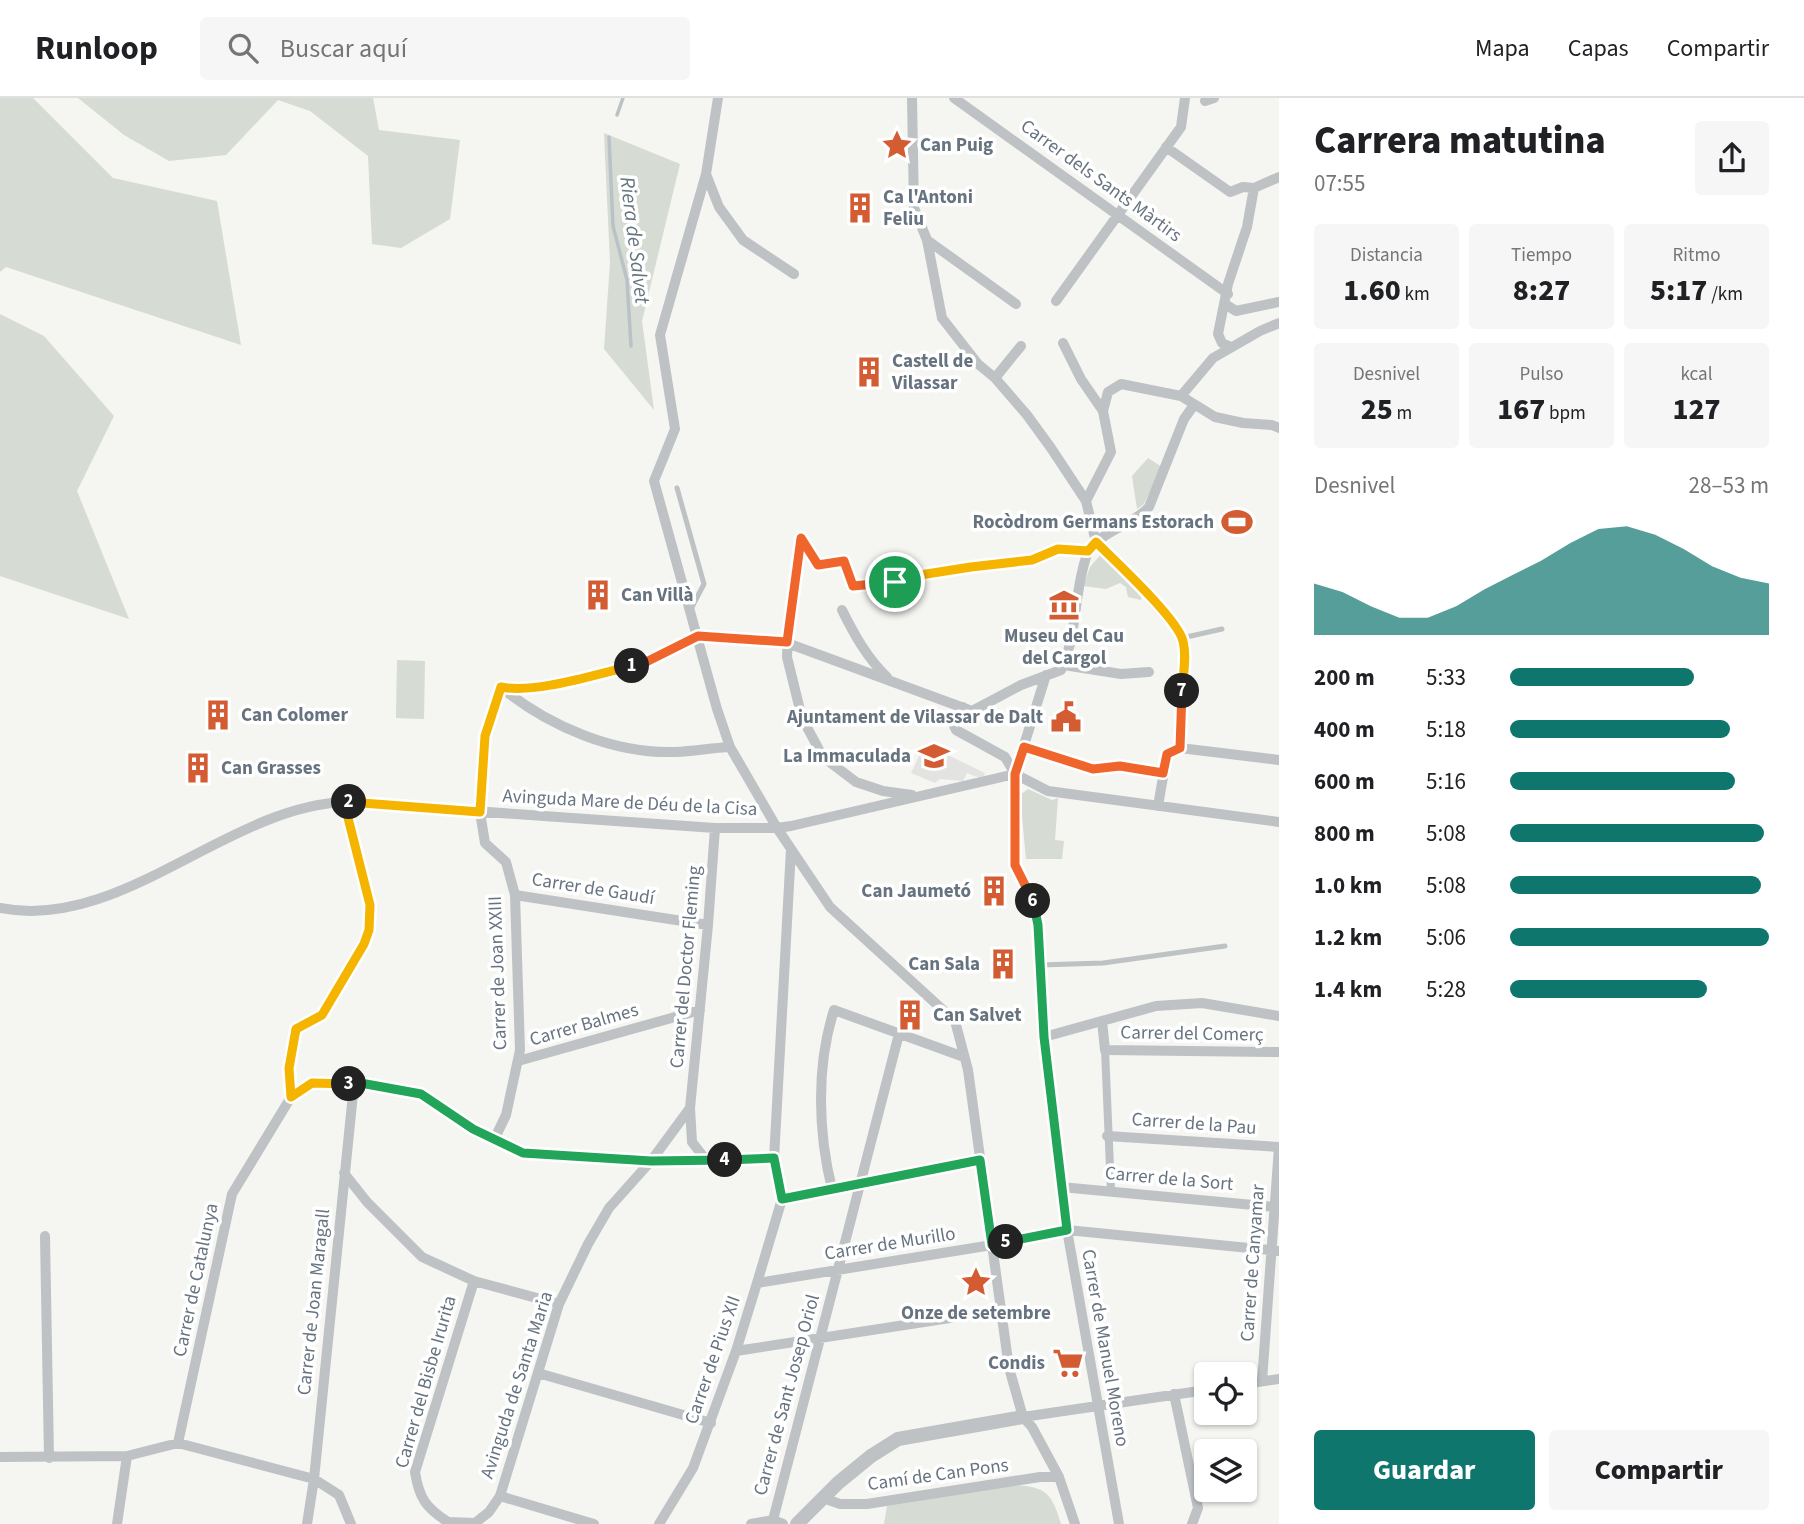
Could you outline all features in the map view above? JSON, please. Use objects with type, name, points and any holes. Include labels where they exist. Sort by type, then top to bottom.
[{"type":"street","points":[[718,98],[706,174],[660,335],[675,429],[654,481],[730,747],[776,828],[830,907],[954,1021],[964,1057],[1009,1367],[1023,1417],[1032,1427],[1059,1477],[1075,1524]]},
{"type":"street","points":[[501,687],[514,690],[644,663],[698,636],[787,642],[972,711],[1021,685],[1045,679],[1061,670],[1069,652],[1077,591],[1092,546],[1086,501],[1027,415],[995,378],[978,364],[942,318],[927,240],[914,208],[912,98]]},
{"type":"street","points":[[1056,301],[1181,127],[1185,98]]},
{"type":"street","name":"Carrer dels Sants Màrtirs","points":[[958,99],[1118,214],[1226,299]]},
{"type":"street","points":[[1166,147],[1230,192],[1243,187],[1254,188],[1279,177]]},
{"type":"street","points":[[706,174],[719,207],[743,240],[794,274]]},
{"type":"street","points":[[1231,347],[1222,343],[1218,334],[1228,284],[1247,227],[1254,188]]},
{"type":"street","points":[[927,240],[1016,304]]},
{"type":"street","points":[[1226,299],[1236,311],[1279,302]]},
{"type":"street","points":[[1181,396],[1213,358],[1279,323]]},
{"type":"street","points":[[1063,343],[1081,379],[1103,411],[1111,452],[1086,501]]},
{"type":"street","points":[[995,378],[1021,346]]},
{"type":"street","points":[[1103,411],[1108,392],[1121,384],[1181,396],[1215,417],[1279,428]]},
{"type":"street","points":[[921,796],[883,791],[856,782],[823,757],[802,718],[787,657],[801,538],[818,565],[844,561],[853,586],[1032,560],[1058,549],[1092,546],[1149,507],[1184,419],[1194,405]]},
{"type":"street","points":[[1092,546],[1158,606],[1182,638],[1185,653],[1180,748]]},
{"type":"street","points":[[842,610],[859,642],[877,668],[891,681]]},
{"type":"street","points":[[1063,665],[1121,674],[1149,673]]},
{"type":"street","name":"Carrer de Manuel Moreno","points":[[1045,679],[1015,774],[1015,865],[1032,897],[1038,925],[1044,1037],[1061,1187],[1119,1524]]},
{"type":"street","points":[[501,687],[520,703],[588,738],[630,748],[674,752],[730,747]]},
{"type":"street","name":"Carrer de Joan XXIII","points":[[494,1140],[506,1115],[520,1050],[515,895],[506,862],[485,843],[480,812],[485,736],[501,687]]},
{"type":"street","points":[[963,708],[954,726],[956,730],[1004,757],[1015,774],[1048,791],[1279,822]]},
{"type":"street","points":[[1024,747],[1093,769],[1120,766],[1163,773]]},
{"type":"street","points":[[1158,806],[1167,754],[1180,748],[1279,760]]},
{"type":"street","name":"Avinguda Mare de Déu de la Cisa","points":[[0,908],[17,911],[69,907],[109,895],[282,813],[326,802],[715,828],[776,828],[1015,774]]},
{"type":"street","points":[[291,1097],[289,1068],[296,1029],[322,1015],[364,944],[369,930],[370,905],[344,802]]},
{"type":"street","name":"Carrer del Doctor Fleming","points":[[706,1160],[692,1142],[690,1108],[715,828]]},
{"type":"street","points":[[791,849],[774,1158],[782,1199],[980,1160]]},
{"type":"street","name":"Carrer de Gaudí","points":[[515,895],[708,925]]},
{"type":"street","points":[[1044,1037],[1156,1006],[1202,1003],[1279,1016]]},
{"type":"street","name":"Carrer Balmes","points":[[517,1061],[700,1010]]},
{"type":"street","points":[[832,1189],[823,1125],[821,1084],[826,1034],[834,1010],[964,1057]]},
{"type":"street","points":[[1102,1021],[1111,1191]]},
{"type":"street","name":"Carrer de Sant Josep Oriol","points":[[778,1522],[820,1338],[899,1034]]},
{"type":"street","name":"Carrer del Comerç","points":[[1105,1050],[1279,1052]]},
{"type":"street","name":"Carrer de Catalunya","points":[[178,1443],[232,1194],[291,1097],[312,1083],[354,1084]]},
{"type":"street","points":[[354,1084],[421,1094],[494,1140],[523,1153],[651,1161],[774,1158]]},
{"type":"street","name":"Carrer de Joan Maragall","points":[[307,1524],[314,1479],[354,1084]]},
{"type":"street","points":[[651,1161],[690,1108]]},
{"type":"street","name":"Carrer de la Pau","points":[[1107,1136],[1279,1147]]},
{"type":"street","name":"Carrer de Canyamar","points":[[1262,1381],[1274,1250],[1273,1207],[1279,1147]]},
{"type":"street","name":"Avinguda de Santa Maria","points":[[447,1523],[475,1523],[489,1512],[500,1496],[559,1304],[608,1208],[651,1161]]},
{"type":"street","points":[[344,1173],[367,1202],[422,1257],[474,1281],[559,1304]]},
{"type":"street","name":"Carrer de la Sort","points":[[1061,1187],[1273,1207]]},
{"type":"street","name":"Carrer de Pius XII","points":[[659,1524],[694,1468],[736,1350],[782,1199]]},
{"type":"street","name":"Carrer de Murillo","points":[[757,1283],[992,1245],[1067,1230],[1274,1250]]},
{"type":"street","points":[[45,1236],[49,1458]]},
{"type":"street","name":"Carrer del Bisbe Irurita","points":[[447,1523],[426,1505],[418,1491],[415,1472],[474,1281]]},
{"type":"street","points":[[736,1350],[1002,1310]]},
{"type":"street","points":[[538,1373],[711,1423]]},
{"type":"street","points":[[1257,1382],[1279,1378]]},
{"type":"street","points":[[797,1524],[838,1483],[871,1456],[898,1439],[1194,1392]]},
{"type":"street","points":[[1174,1394],[1198,1508],[1192,1524]]},
{"type":"street","points":[[0,1457],[127,1456],[178,1443],[314,1479],[339,1495],[351,1524]]},
{"type":"street","points":[[117,1524],[127,1456]]},
{"type":"street","name":"Camí de Can Pons","points":[[823,1498],[840,1504],[867,1504],[1040,1477],[1059,1477]]},
{"type":"street","points":[[500,1496],[594,1524]]},
{"type":"street","points":[[751,1524],[778,1522]]},
{"type":"lane","points":[[677,488],[704,584],[691,609]]},
{"type":"lane","points":[[1182,638],[1222,629]]},
{"type":"lane","points":[[1040,965],[1103,963],[1225,946]]},
{"type":"shaded area","points":[[0,98],[33,98],[113,178],[217,201],[241,345],[6,267],[0,272]]},
{"type":"shaded area","points":[[78,98],[373,98],[379,130],[460,140],[450,219],[401,248],[372,244],[368,156],[310,111],[278,100],[226,155],[169,161],[124,135]]},
{"type":"shaded area","points":[[604,133],[680,164],[642,321],[654,410],[604,349],[610,263]]},
{"type":"shaded area","points":[[0,314],[44,336],[114,416],[77,491],[129,619],[0,576]]},
{"type":"shaded area","points":[[1148,458],[1162,467],[1144,504],[1137,509],[1132,476]]},
{"type":"shaded area","points":[[1102,553],[1142,594],[1141,600],[1128,597],[1126,587],[1120,583],[1106,589],[1083,586],[1090,567]]},
{"type":"shaded area","points":[[397,660],[425,661],[424,719],[396,718]]},
{"type":"shaded area","name":"La Immaculada","points":[[925,744],[985,773],[983,779],[967,773],[963,781],[940,779],[935,783],[911,773]]},
{"type":"shaded area","points":[[1028,789],[1052,800],[1058,798],[1055,840],[1064,841],[1062,859],[1026,859],[1020,795]]},
{"type":"shaded area","points":[[1012,1485],[1033,1487],[1046,1493],[1051,1498],[1061,1524],[884,1524],[887,1506]]},
{"type":"waterway","name":"Riera de Salvet","points":[[617,115],[623,98]]},
{"type":"waterway","name":"Riera de Salvet","points":[[609,137],[613,226],[627,280],[631,346]]},
{"type":"place","name":"Can Puig","points":[[897,145]]},
{"type":"place","name":"Ca l'Antoni Feliu","points":[[860,208]]},
{"type":"place","name":"Castell de Vilassar","points":[[869,372]]},
{"type":"place","name":"Rocòdrom Germans Estorach","points":[[1237,522]]},
{"type":"place","name":"Can Villà","points":[[598,595]]},
{"type":"place","name":"Museu del Cau del Cargol","points":[[1064,605]]},
{"type":"place","name":"Can Colomer","points":[[218,715]]},
{"type":"place","name":"Ajuntament de Vilassar de Dalt","points":[[1066,717]]},
{"type":"place","name":"La Immaculada","points":[[934,756]]},
{"type":"place","name":"Can Grasses","points":[[198,768]]},
{"type":"place","name":"Can Jaumetó","points":[[994,891]]},
{"type":"place","name":"Can Sala","points":[[1003,964]]},
{"type":"place","name":"Can Salvet","points":[[910,1015]]},
{"type":"place","name":"Onze de setembre","points":[[976,1282]]},
{"type":"place","name":"Condis","points":[[1068,1363]]},
{"type":"route","points":[[801,538],[818,565],[844,561],[853,586],[895,582],[920,575],[1032,560],[1058,549],[1088,551],[1096,542],[1158,606],[1184,642],[1180,748],[1167,754],[1163,773],[1120,766],[1093,769],[1024,747],[1015,774],[1015,865],[1032,897],[1038,925],[1044,1037],[1067,1230],[992,1245],[980,1160],[782,1199],[774,1158],[651,1161],[523,1153],[473,1129],[421,1094],[366,1084],[312,1083],[291,1097],[289,1068],[296,1029],[322,1015],[364,944],[369,930],[370,905],[344,802],[480,812],[485,736],[501,687],[514,690],[644,663],[698,636],[787,642],[801,538]]}]
